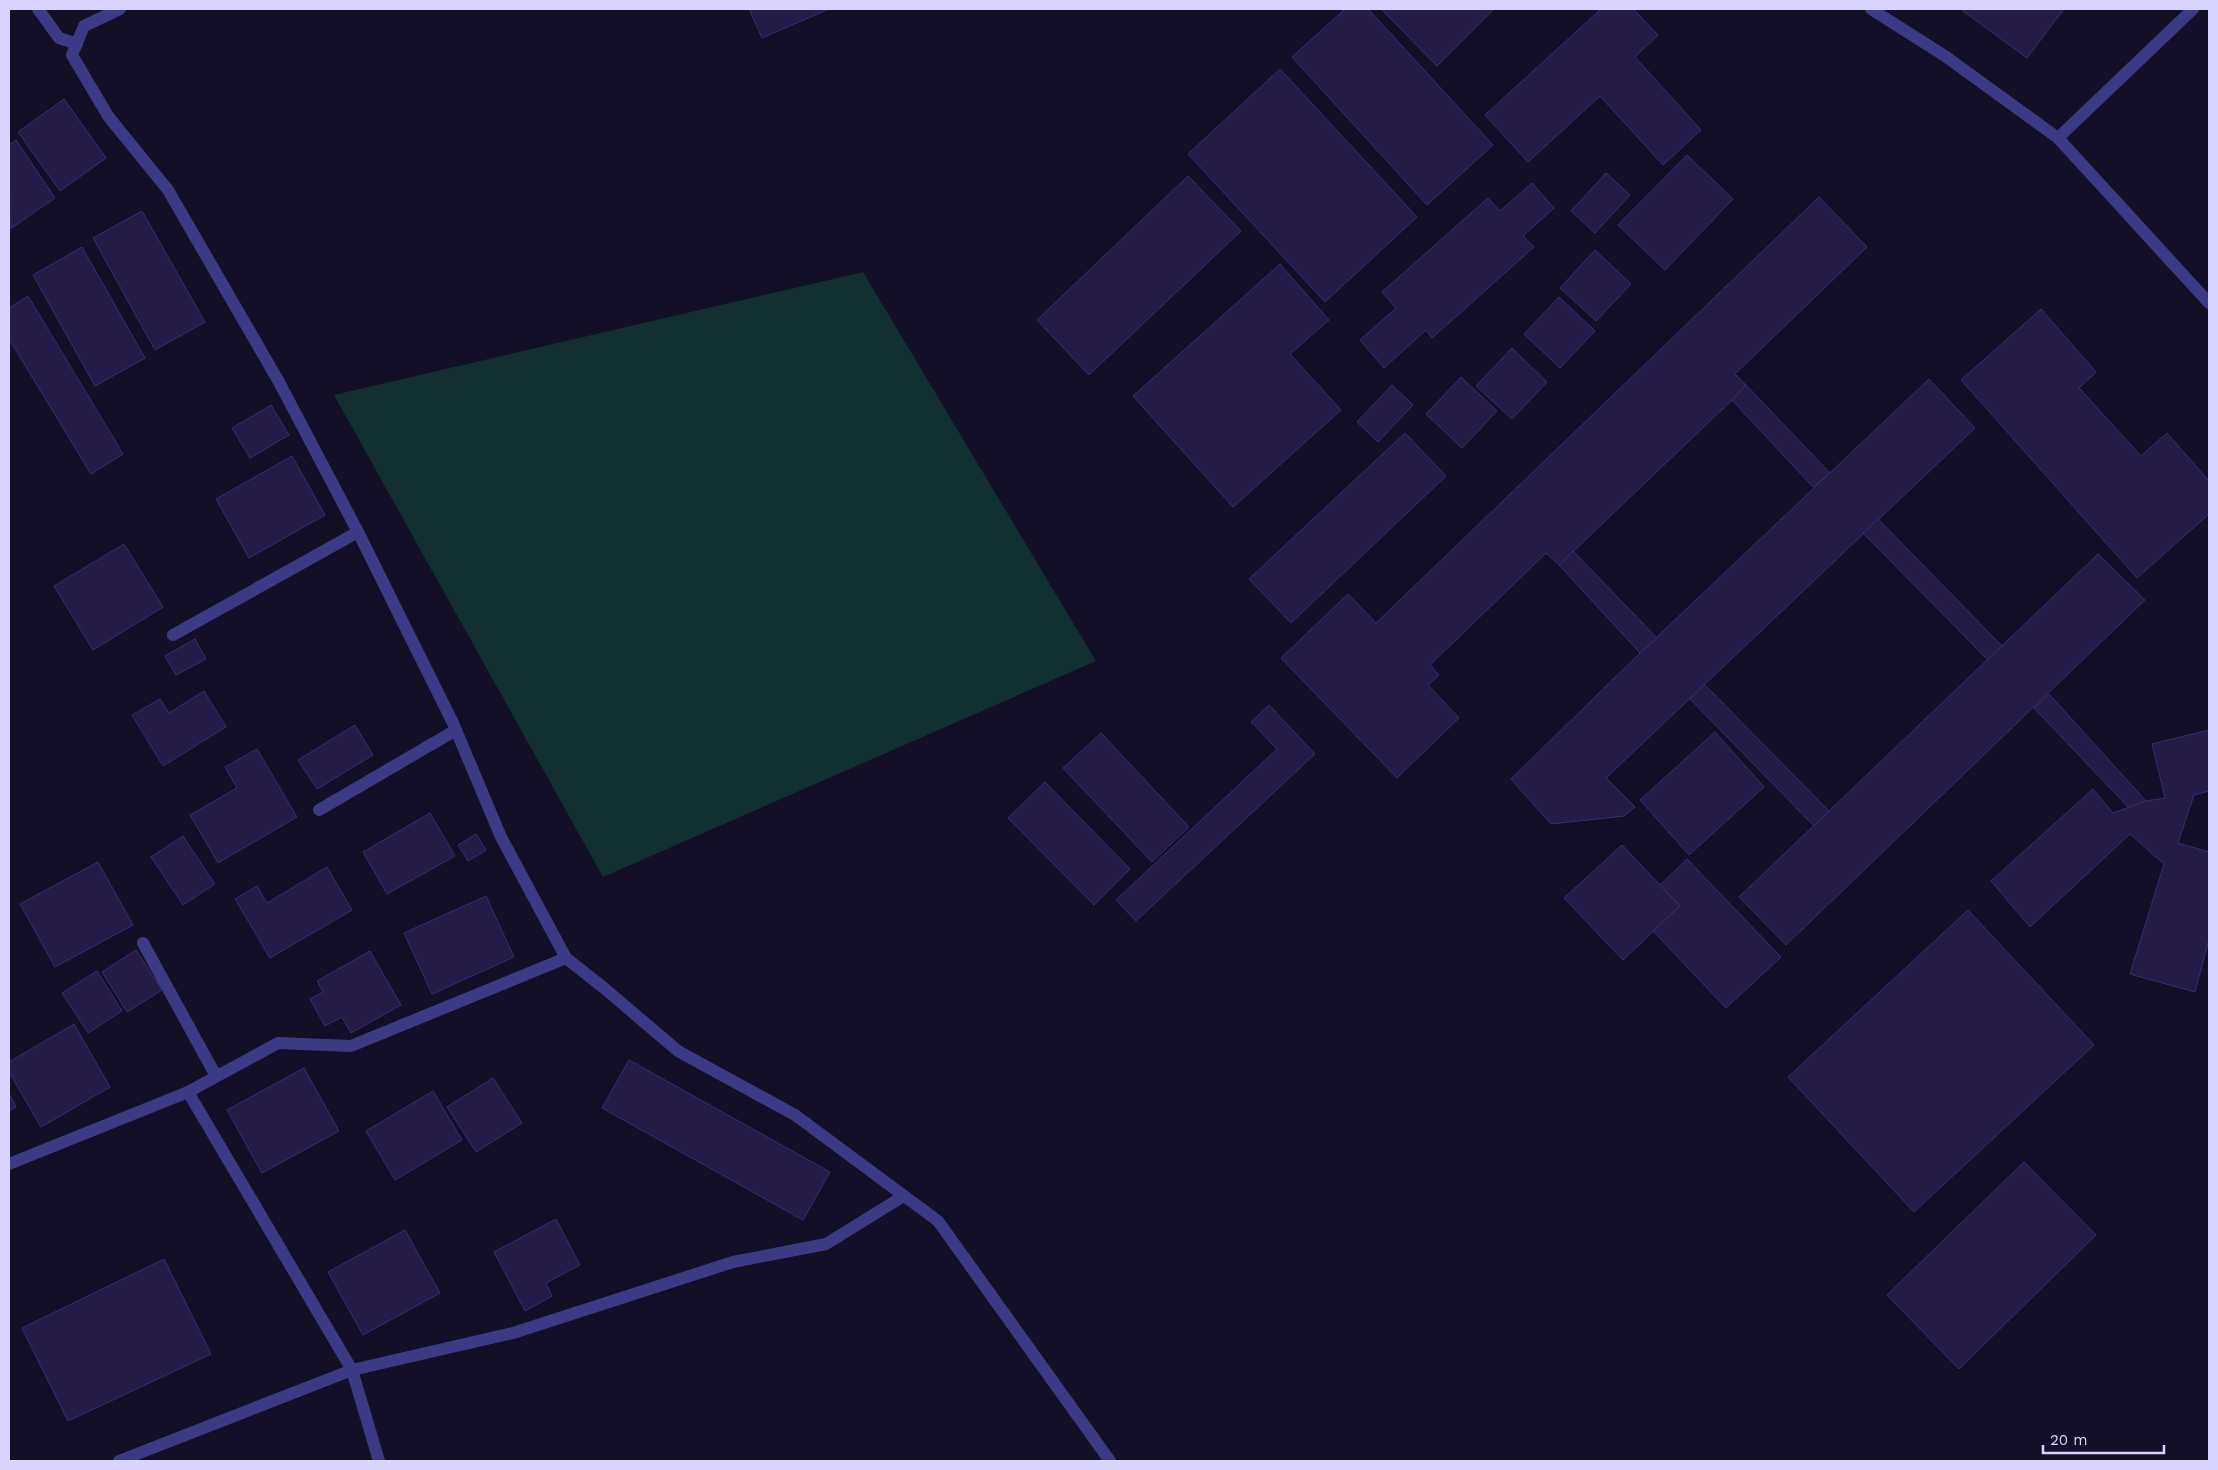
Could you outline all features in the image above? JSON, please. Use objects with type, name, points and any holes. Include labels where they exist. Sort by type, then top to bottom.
[{"type":"street","points":[[38,9],[59,38],[77,44]]},
{"type":"street","points":[[120,9],[84,26],[72,56],[108,116],[168,190],[280,382],[358,532],[456,730],[502,837],[566,958],[678,1051],[795,1116],[902,1197],[938,1221],[1110,1461]]},
{"type":"street","points":[[1871,9],[1945,56],[2058,138],[2209,303]]},
{"type":"street","points":[[2058,138],[2194,9]]},
{"type":"street","points":[[173,635],[358,532]]},
{"type":"street","points":[[319,810],[456,730]]},
{"type":"street","points":[[143,943],[216,1076]]},
{"type":"street","points":[[9,1164],[188,1092],[278,1043],[351,1046],[566,958]]},
{"type":"street","points":[[188,1092],[352,1370],[379,1461]]},
{"type":"street","points":[[119,1461],[352,1370],[514,1334],[734,1262],[826,1244],[902,1197]]},
{"type":"green space","points":[[863,272],[1096,661],[603,877],[334,395]]},
{"type":"building","points":[[749,9],[829,9],[762,38]]},
{"type":"building","points":[[1345,9],[1368,9],[1493,145],[1427,205],[1292,57]]},
{"type":"building","points":[[1381,9],[1494,9],[1437,66]]},
{"type":"building","points":[[1601,9],[1633,9],[1658,35],[1635,57],[1701,130],[1663,165],[1600,96],[1528,162],[1485,115]]},
{"type":"building","points":[[1965,9],[2064,9],[2027,58],[1963,11]]},
{"type":"building","points":[[1280,69],[1417,217],[1325,302],[1188,154]]},
{"type":"building","points":[[64,99],[106,158],[60,191],[18,132]]},
{"type":"building","points":[[16,140],[55,198],[10,229],[9,145]]},
{"type":"building","points":[[1687,155],[1733,199],[1665,270],[1618,225]]},
{"type":"building","points":[[1606,173],[1630,195],[1595,233],[1571,211]]},
{"type":"building","points":[[1188,176],[1241,231],[1089,375],[1037,320]]},
{"type":"building","points":[[1532,183],[1554,208],[1523,236],[1534,247],[1432,338],[1426,330],[1384,368],[1360,340],[1396,308],[1382,292],[1488,198],[1500,211]]},
{"type":"building","points":[[1819,197],[1867,247],[1735,374],[1746,385],[1732,400],[1559,565],[1546,553],[1430,665],[1439,675],[1428,685],[1459,718],[1397,778],[1281,658],[1348,594],[1376,623]]},
{"type":"building","points":[[142,211],[205,322],[155,350],[93,238]]},
{"type":"building","points":[[82,247],[145,358],[95,386],[33,275]]},
{"type":"building","points":[[1595,250],[1631,284],[1596,321],[1560,288]]},
{"type":"building","points":[[1280,264],[1329,320],[1290,354],[1341,410],[1233,507],[1133,396]]},
{"type":"building","points":[[28,296],[123,454],[91,474],[9,339],[9,308]]},
{"type":"building","points":[[1559,297],[1595,331],[1560,368],[1524,334]]},
{"type":"building","points":[[2041,309],[2096,372],[2079,388],[2141,456],[2167,433],[2209,481],[2209,514],[2137,578],[1961,380]]},
{"type":"building","points":[[1512,348],[1547,382],[1512,419],[1476,386]]},
{"type":"building","points":[[1461,377],[1497,411],[1462,448],[1426,414]]},
{"type":"building","points":[[1929,379],[1975,428],[1606,778],[1635,807],[1624,816],[1551,824],[1511,779],[1640,653]]},
{"type":"building","points":[[1392,385],[1413,405],[1378,442],[1357,422]]},
{"type":"building","points":[[1746,385],[1830,473],[1813,487],[1732,400]]},
{"type":"building","points":[[271,405],[289,435],[250,458],[232,428]]},
{"type":"building","points":[[1405,433],[1446,476],[1291,623],[1249,579]]},
{"type":"building","points":[[292,456],[325,515],[249,558],[216,499]]},
{"type":"building","points":[[1878,519],[2002,646],[1988,660],[1863,533]]},
{"type":"building","points":[[124,544],[163,607],[93,650],[54,586]]},
{"type":"building","points":[[1573,551],[1657,638],[1640,653],[1559,565]]},
{"type":"building","points":[[2098,554],[2145,600],[1786,945],[1739,897]]},
{"type":"building","points":[[195,639],[206,659],[176,675],[165,656]]},
{"type":"building","points":[[1704,684],[1829,811],[1814,826],[1690,699]]},
{"type":"building","points":[[204,691],[226,727],[163,766],[132,715],[160,699],[169,713]]},
{"type":"building","points":[[2049,694],[2146,801],[2129,808],[2034,708]]},
{"type":"building","points":[[1269,705],[1315,754],[1136,921],[1116,900],[1277,749],[1251,722]]},
{"type":"building","points":[[355,725],[373,755],[317,789],[298,760]]},
{"type":"building","points":[[2209,730],[2209,791],[2194,795],[2178,843],[2209,852],[2209,939],[2195,992],[2130,974],[2164,864],[2130,834],[2030,927],[1991,881],[2093,789],[2113,813],[2146,801],[2165,798],[2152,744]]},
{"type":"building","points":[[1715,732],[1764,787],[1689,855],[1640,800]]},
{"type":"building","points":[[1101,733],[1189,827],[1152,862],[1063,768]]},
{"type":"building","points":[[257,749],[297,817],[218,863],[190,815],[237,788],[225,767]]},
{"type":"building","points":[[1045,782],[1130,869],[1094,905],[1008,818]]},
{"type":"building","points":[[430,813],[455,856],[387,894],[363,852]]},
{"type":"building","points":[[476,834],[486,850],[468,861],[458,845]]},
{"type":"building","points":[[183,836],[215,884],[183,905],[151,857]]},
{"type":"building","points":[[1622,845],[1680,906],[1623,960],[1564,898]]},
{"type":"building","points":[[1687,859],[1781,957],[1726,1008],[1653,931],[1680,906],[1660,885]]},
{"type":"building","points":[[98,862],[133,925],[55,967],[20,904]]},
{"type":"building","points":[[327,867],[352,910],[270,958],[235,899],[257,886],[267,903]]},
{"type":"building","points":[[486,896],[514,957],[432,994],[404,933]]},
{"type":"building","points":[[1968,910],[2094,1045],[1914,1212],[1788,1077]]},
{"type":"building","points":[[136,950],[162,990],[127,1012],[102,972]]},
{"type":"building","points":[[370,951],[401,1005],[351,1033],[342,1017],[325,1026],[310,999],[323,992],[317,981]]},
{"type":"building","points":[[97,971],[122,1011],[88,1033],[62,993]]},
{"type":"building","points":[[74,1024],[110,1087],[41,1127],[9,1072],[9,1062]]},
{"type":"building","points":[[629,1060],[830,1172],[803,1220],[602,1108]]},
{"type":"building","points":[[304,1068],[339,1131],[262,1173],[227,1110]]},
{"type":"building","points":[[493,1078],[522,1123],[476,1152],[447,1107]]},
{"type":"building","points":[[433,1091],[462,1140],[395,1180],[366,1131]]},
{"type":"building","points":[[9,1093],[16,1107],[9,1111]]},
{"type":"building","points":[[2024,1162],[2096,1235],[1959,1369],[1887,1295]]},
{"type":"building","points":[[556,1219],[580,1265],[546,1283],[552,1296],[525,1311],[494,1252]]},
{"type":"building","points":[[405,1230],[440,1293],[363,1335],[328,1272]]},
{"type":"building","points":[[164,1259],[211,1354],[68,1421],[22,1328]]}]
